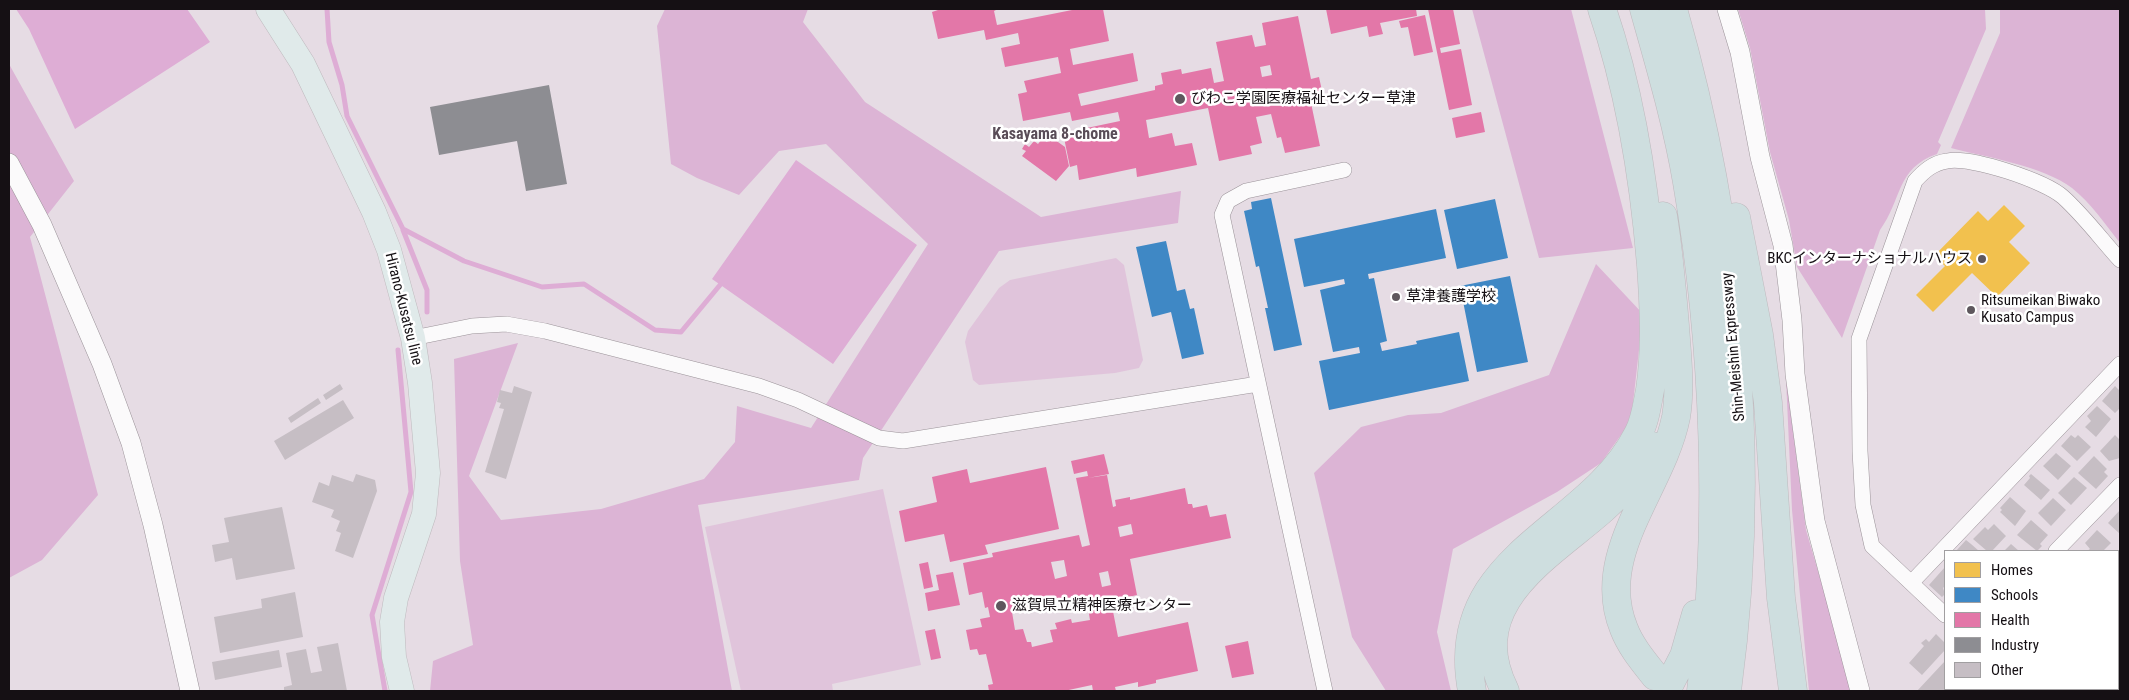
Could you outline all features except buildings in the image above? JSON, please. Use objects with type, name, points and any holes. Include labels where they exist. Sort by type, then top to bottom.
[{"type":"highway","points":[[1472,691],[1470,647],[1476,617],[1487,591],[1505,568],[1530,544],[1584,500],[1625,457],[1640,433],[1648,404],[1653,372],[1654,332],[1647,223],[1630,113],[1614,45],[1602,9]]},
{"type":"highway","points":[[1621,9],[1637,66],[1652,142],[1670,257],[1677,346],[1678,388],[1676,416],[1670,440],[1624,543],[1618,565],[1617,608],[1624,630],[1636,652],[1661,684],[1684,656],[1692,631],[1698,602],[1713,491]]},
{"type":"highway","name":"Shin-Meishin Expressway","points":[[1644,9],[1674,119],[1687,181],[1698,253],[1708,374],[1713,491],[1710,603],[1701,691]]},
{"type":"highway","points":[[1674,13],[1718,141],[1745,254],[1758,326],[1771,441],[1781,598],[1793,691]]},
{"type":"highway","name":"Shin-Meishin Expressway","points":[[1674,13],[1707,154],[1724,240],[1736,350],[1740,406],[1742,502],[1739,586],[1727,691]]},
{"type":"highway","points":[[1505,691],[1495,662],[1494,639],[1499,615],[1512,592],[1528,570],[1604,508],[1634,476],[1647,457],[1667,411],[1673,384],[1677,346]]},
{"type":"main road","name":"Hirano-Kusatsu line","points":[[268,9],[303,64],[374,212],[389,250],[413,338],[420,383],[428,473],[424,514],[396,598],[392,622],[394,657],[402,691]]},
{"type":"street","points":[[1727,9],[1740,52],[1754,130],[1783,245],[1792,320],[1794,374],[1815,521],[1860,691]]},
{"type":"street","points":[[1944,614],[1872,546],[1863,505],[1859,339],[1915,181],[1933,165],[1956,160],[1998,169],[2034,181],[2063,197],[2120,260]]},
{"type":"street","points":[[9,163],[42,225],[102,364],[130,443],[153,525],[190,691]]},
{"type":"street","points":[[1325,691],[1222,215],[1228,200],[1246,191],[1344,170]]},
{"type":"street","points":[[413,338],[472,326],[506,324],[545,330],[759,386],[798,400],[879,438],[903,441],[1258,384]]},
{"type":"street","points":[[1912,582],[2120,364]]},
{"type":"street","points":[[2057,550],[2120,485]]},
{"type":"shaded area","points":[[16,9],[187,9],[210,42],[75,129],[29,29]]},
{"type":"shaded area","points":[[665,9],[808,9],[803,22],[865,102],[1041,217],[1181,191],[1178,223],[999,251],[863,458],[859,480],[698,505],[732,691],[430,691],[433,661],[473,645],[460,561],[454,359],[518,343],[469,476],[501,520],[601,509],[704,479],[735,442],[737,406],[811,428],[928,244],[826,144],[779,151],[739,195],[697,178],[671,164],[657,26]]},
{"type":"shaded area","points":[[1472,9],[1571,9],[1633,248],[1539,258]]},
{"type":"shaded area","points":[[1738,9],[1985,9],[1986,29],[1938,142],[1941,145],[1937,154],[1924,160],[1914,168],[1901,186],[1887,219],[1880,230],[1842,338],[1797,267],[1789,220],[1770,152],[1750,48]]},
{"type":"shaded area","points":[[2000,9],[2120,9],[2120,243],[2085,200],[2060,180],[2014,163],[1951,148],[2000,33]]},
{"type":"shaded area","points":[[9,64],[74,181],[30,237],[98,495],[42,560],[9,578]]},
{"type":"shaded area","points":[[796,160],[917,245],[833,364],[712,279]]},
{"type":"shaded area","points":[[1116,258],[1124,265],[1143,360],[1139,368],[1115,373],[979,385],[973,380],[965,342],[968,331],[999,288],[1010,280]]},
{"type":"shaded area","points":[[1596,264],[1643,314],[1631,421],[1601,463],[1557,492],[1453,549],[1437,632],[1451,691],[1386,691],[1352,637],[1314,473],[1361,427],[1408,415],[1441,413],[1549,375]]},
{"type":"shaded area","points":[[1786,379],[1806,530],[1853,691],[1809,691],[1792,510]]},
{"type":"shaded area","points":[[883,489],[921,665],[832,684],[833,691],[741,691],[705,527]]},
{"type":"waterway","points":[[327,9],[329,42],[342,85],[347,116],[403,229],[464,261],[542,287],[584,284],[655,330],[681,332],[720,285]]},
{"type":"waterway","points":[[403,230],[427,290],[427,312]]},
{"type":"waterway","points":[[385,691],[372,615],[411,492],[398,350]]},
{"type":"place","name":"びわこ学園医療福祉センター草津","points":[[1180,99]]},
{"type":"place","name":"BKCインターナショナルハウス","points":[[1982,259]]},
{"type":"place","name":"草津養護学校","points":[[1396,297]]},
{"type":"place","name":"Ritsumeikan Biwako Kusato Campus","points":[[1971,310]]},
{"type":"place","name":"滋賀県立精神医療センター","points":[[1001,606]]},
{"type":"district","name":"Kasayama 8-chome","points":[[1055,135]]}]
